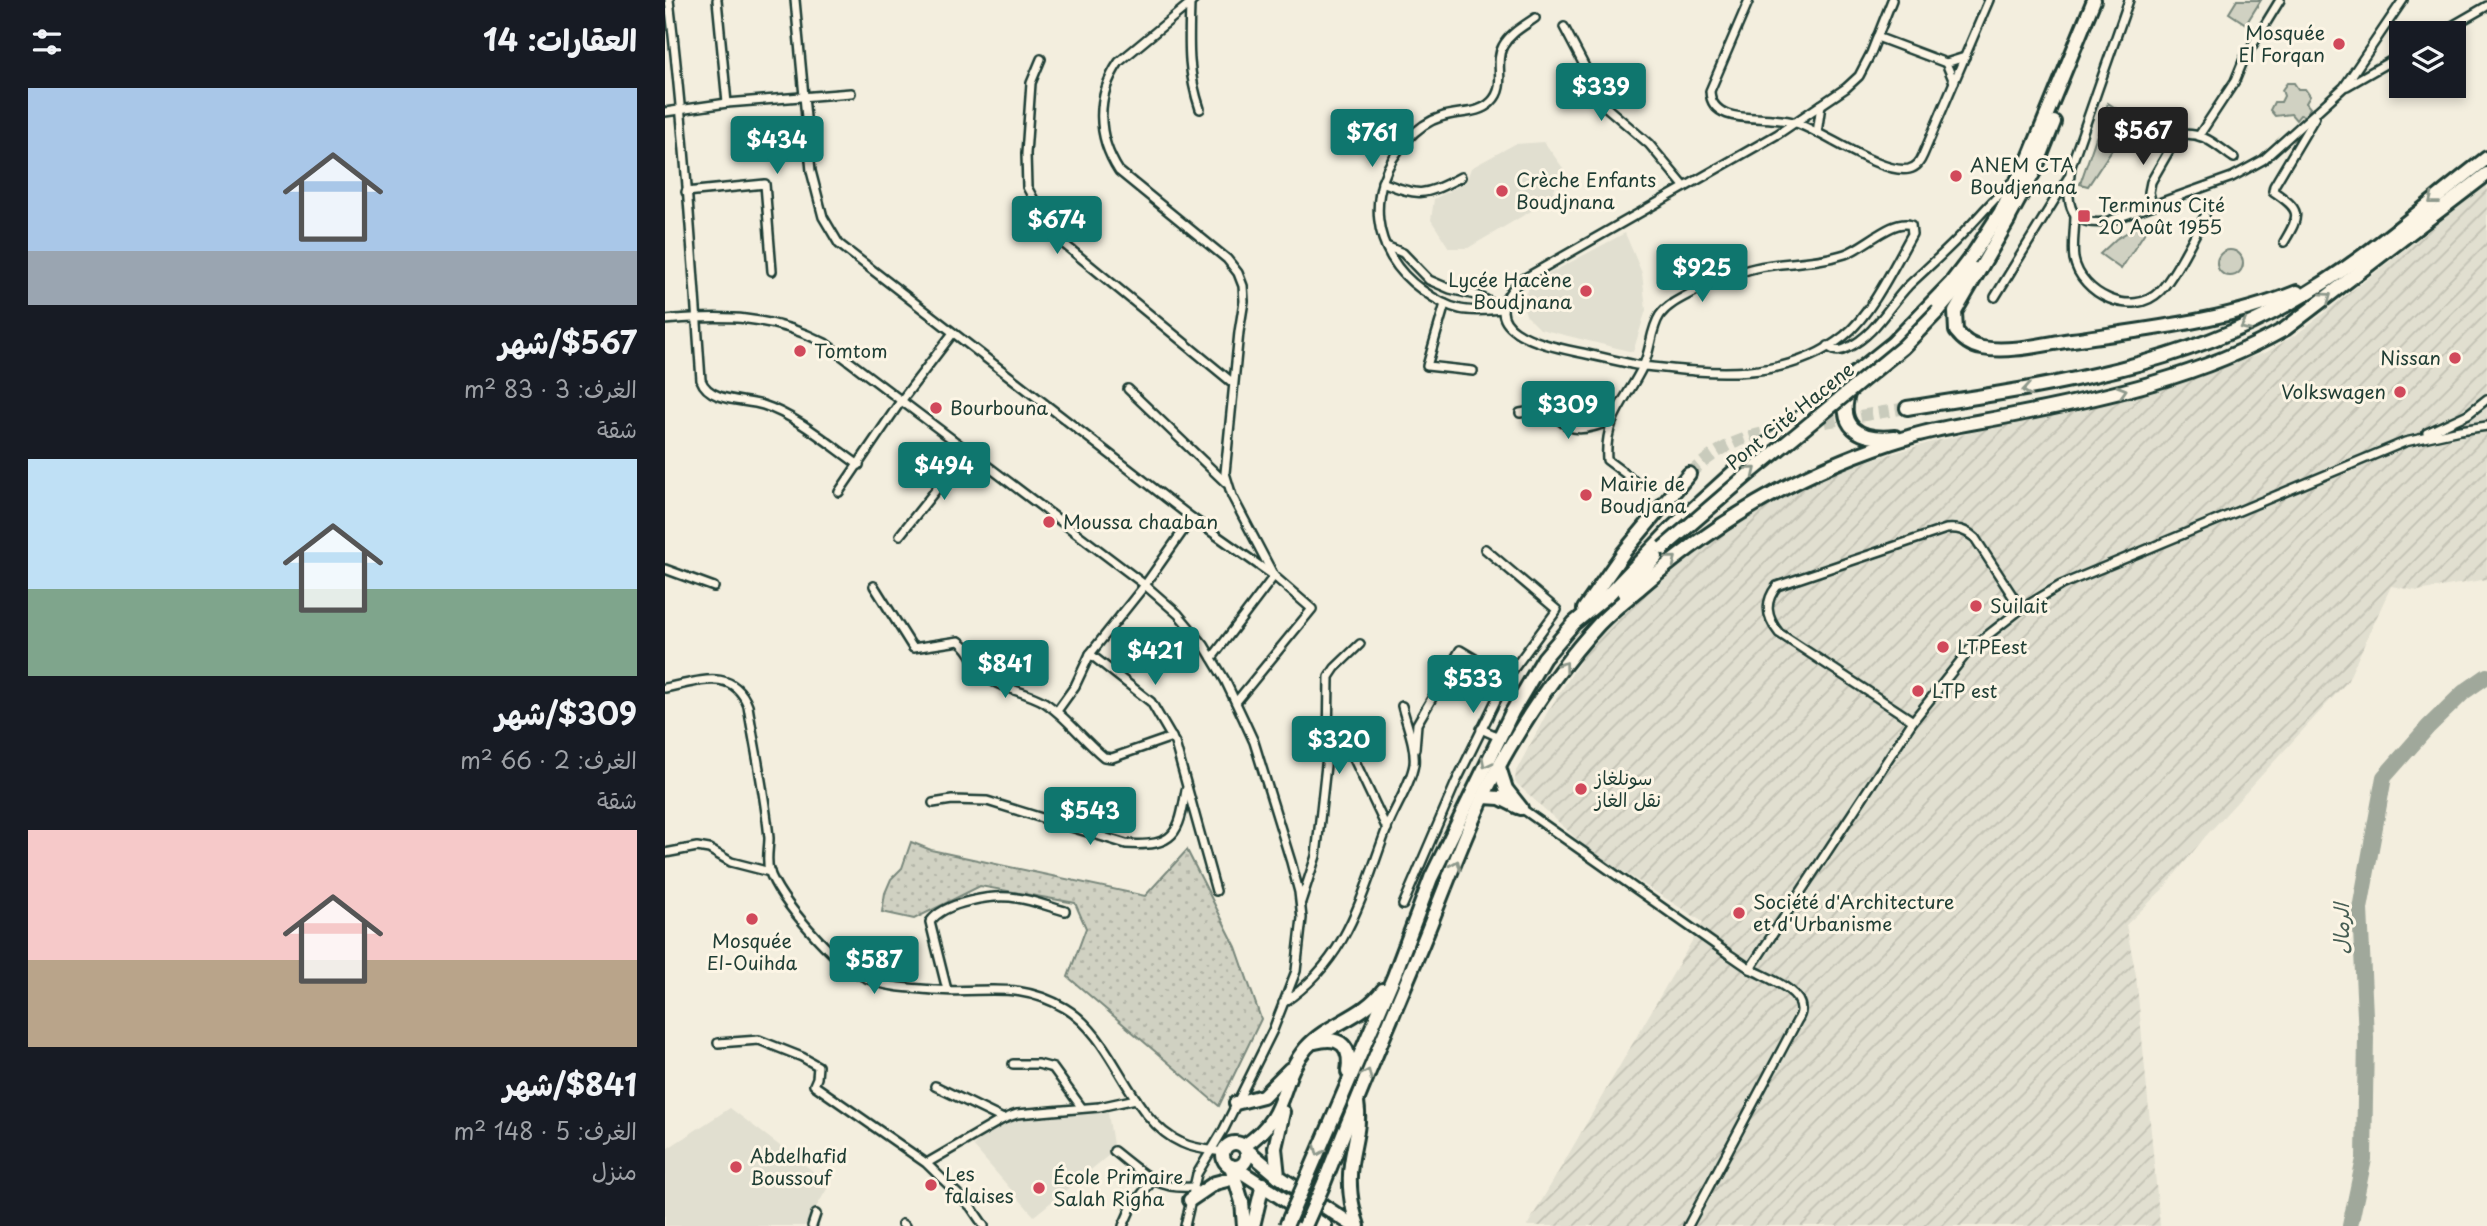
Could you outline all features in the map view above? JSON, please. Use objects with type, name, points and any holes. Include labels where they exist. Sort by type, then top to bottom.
[{"type":"highway","name":"Pont Cité Hacene","points":[[1662,545],[1672,528],[1749,458],[1893,343],[1951,283],[2000,213],[2020,174],[2046,120],[2094,0]]},
{"type":"highway","points":[[2101,0],[2035,170],[1955,312],[1955,331],[1971,345],[1981,348],[2013,348],[2059,342],[2205,319],[2273,301],[2333,277]]},
{"type":"highway","points":[[1907,408],[2078,380],[2170,356],[2246,326],[2290,304],[2333,277],[2487,158]]},
{"type":"highway","points":[[1602,621],[1700,538],[1749,506],[1795,482],[1862,453],[1912,436],[2110,395],[2222,360],[2253,346],[2285,329],[2487,174]]},
{"type":"highway","name":"Pont Cité Hacene","points":[[1662,545],[1903,347],[1972,271],[2009,219]]},
{"type":"highway","points":[[1857,371],[1845,403],[1845,413],[1851,425],[1861,433],[1875,438],[1912,436]]},
{"type":"highway","points":[[1286,1226],[1394,976],[1431,878],[1499,737],[1544,658],[1574,623],[1624,552],[1689,474]]},
{"type":"highway","points":[[1305,1226],[1356,1099],[1499,767],[1543,694],[1662,545]]},
{"type":"highway","points":[[1574,623],[1662,545]]},
{"type":"highway","points":[[1499,767],[1506,789],[1521,808]]},
{"type":"highway","points":[[1484,797],[1500,798],[1521,808]]},
{"type":"highway","points":[[1236,1103],[1263,1096],[1296,1065],[1312,1043],[1328,1030],[1364,1010],[1394,976]]},
{"type":"highway","points":[[1312,1043],[1329,1039],[1345,1047],[1350,1059],[1345,1090]]},
{"type":"highway","points":[[1245,1147],[1268,1126],[1296,1065]]},
{"type":"highway","points":[[1278,1176],[1275,1148],[1283,1098]]},
{"type":"highway","points":[[1356,1099],[1359,1130],[1352,1155],[1349,1182],[1356,1226]]},
{"type":"highway","points":[[1244,1226],[1243,1202],[1233,1170],[1224,1159],[1223,1153],[1231,1143],[1245,1147],[1278,1176],[1356,1226]]},
{"type":"highway","points":[[1191,1193],[1216,1183],[1247,1160],[1245,1147]]},
{"type":"highway","points":[[1233,1170],[1263,1184],[1325,1226]]},
{"type":"highway","points":[[1253,1226],[1263,1184]]},
{"type":"street","points":[[669,0],[682,109],[686,192],[703,387],[716,395],[749,401],[778,411],[859,465]]},
{"type":"street","points":[[717,0],[727,103]]},
{"type":"street","points":[[795,0],[811,171],[823,217],[848,253],[1192,518],[1274,576],[1312,609],[1236,702]]},
{"type":"street","points":[[1749,0],[1710,91],[1710,100],[1722,112],[1732,116],[1795,122],[1891,167],[1911,169],[1919,164],[1989,0]]},
{"type":"street","points":[[1639,484],[1607,460],[1613,420],[1620,402],[1644,366],[1657,318],[1665,309],[1678,300],[1732,275],[1755,268],[1835,257],[1854,251],[1898,224],[1911,225],[1912,233],[1883,285],[1854,326],[1828,346],[1787,366],[1709,372],[1644,366],[1527,340],[1509,326],[1503,315],[1502,304],[1509,291],[1520,281],[1684,186],[1779,135],[1859,76],[1892,0]]},
{"type":"street","points":[[2129,0],[2071,166],[2069,200],[2078,219],[2088,223],[2106,222],[2232,177],[2263,160],[2344,87],[2389,62]]},
{"type":"street","points":[[2200,135],[2235,81],[2244,60],[2280,0]]},
{"type":"street","points":[[2344,87],[2401,1]]},
{"type":"street","points":[[1192,2],[1190,73],[1200,109]]},
{"type":"street","points":[[1192,2],[1119,62],[1105,91],[1101,126],[1119,171],[1227,259],[1238,273],[1243,286],[1244,300],[1226,460],[1227,483]]},
{"type":"street","points":[[2461,21],[2487,6]]},
{"type":"street","points":[[1503,309],[1460,309],[1445,304],[1408,281],[1389,256],[1380,233],[1377,205],[1390,161],[1420,127],[1440,117],[1482,108],[1493,101],[1499,89],[1500,55],[1503,46],[1514,33],[1535,18]]},
{"type":"street","points":[[1564,27],[1606,107],[1649,144],[1684,186]]},
{"type":"street","points":[[1877,37],[1946,63],[1965,57]]},
{"type":"street","points":[[1041,59],[1031,83],[1025,154],[1027,187],[1039,209],[1064,244],[1233,383]]},
{"type":"street","points":[[1946,63],[1954,82]]},
{"type":"street","points":[[665,112],[727,103],[851,93]]},
{"type":"street","points":[[1817,133],[1821,105]]},
{"type":"street","points":[[2284,242],[2297,220],[2297,214],[2292,204],[2273,191],[2274,186],[2320,108]]},
{"type":"street","points":[[2152,205],[2149,192],[2151,183],[2178,135],[2192,132],[2200,135],[2234,158]]},
{"type":"street","points":[[1828,346],[1839,351],[1849,348],[1866,335],[1906,288],[1967,230],[2020,174]]},
{"type":"street","points":[[1995,297],[2070,176]]},
{"type":"street","points":[[1382,182],[1408,193],[1419,194],[1461,177]]},
{"type":"street","points":[[686,192],[765,184],[772,271]]},
{"type":"street","points":[[2075,215],[2074,260],[2084,280],[2103,296],[2134,303],[2159,292],[2205,216]]},
{"type":"street","points":[[1385,246],[1403,253],[1429,280],[1450,289],[1479,296],[1503,309]]},
{"type":"street","points":[[1445,304],[1427,366],[1473,371]]},
{"type":"street","points":[[665,320],[696,317],[756,319],[799,330],[825,343],[1145,585],[1178,614],[1212,658],[1254,742],[1301,902],[1301,937],[1296,971],[1273,1030],[1210,1150],[1191,1193],[1185,1226]]},
{"type":"street","points":[[839,492],[901,401],[953,333]]},
{"type":"street","points":[[1128,389],[1227,483],[1274,576]]},
{"type":"street","points":[[1751,969],[1913,721],[1970,649],[2021,609],[2061,585],[2454,422],[2487,399]]},
{"type":"street","points":[[1520,413],[1549,408],[1558,421],[1580,430],[1613,420]]},
{"type":"street","points":[[2406,442],[2487,426]]},
{"type":"street","points":[[900,535],[967,451]]},
{"type":"street","points":[[1057,711],[1075,686],[1090,653],[1145,585],[1192,518]]},
{"type":"street","points":[[1913,721],[1779,633],[1768,614],[1768,601],[1777,586],[1956,528],[1975,538],[2021,609]]},
{"type":"street","points":[[1403,905],[1481,729],[1507,678],[1557,610],[1485,549]]},
{"type":"street","points":[[665,569],[714,587]]},
{"type":"street","points":[[1212,658],[1274,576]]},
{"type":"street","points":[[874,586],[913,648],[959,641],[968,647],[983,674],[991,680],[1041,700],[1057,711],[1104,757],[1112,758],[1172,737]]},
{"type":"street","points":[[1301,902],[1316,856],[1330,729],[1329,677],[1360,644]]},
{"type":"street","points":[[1282,1003],[1302,990],[1320,972],[1345,936],[1378,858],[1414,760],[1417,724],[1461,650],[1507,678]]},
{"type":"street","points":[[1090,653],[1151,702],[1172,737],[1216,891]]},
{"type":"street","points":[[665,688],[715,679],[727,681],[745,697],[769,838],[770,872],[801,919],[833,955],[862,976],[880,983],[947,990],[994,988],[1021,991],[1066,1009],[1098,1037],[1136,1099],[1172,1138],[1191,1147],[1223,1153]]},
{"type":"street","points":[[1402,706],[1414,760]]},
{"type":"street","points":[[1330,729],[1346,742],[1387,829]]},
{"type":"street","points":[[1481,729],[1499,737]]},
{"type":"street","points":[[933,803],[952,800],[988,801],[1126,844],[1147,845],[1161,842],[1173,835],[1180,823],[1186,785]]},
{"type":"street","points":[[1521,808],[1751,969],[1783,986],[1794,994],[1802,1010],[1688,1226]]},
{"type":"street","points":[[665,853],[697,847],[709,849],[738,864],[770,872]]},
{"type":"street","points":[[947,990],[930,922],[934,916],[953,906],[986,898],[1017,898],[1065,911]]},
{"type":"street","points":[[718,1043],[759,1040],[808,1059],[818,1066],[814,1085],[927,1163],[971,1207],[984,1226]]},
{"type":"street","points":[[1013,1064],[1038,1064],[1053,1068],[1082,1108]]},
{"type":"street","points":[[935,1086],[1003,1119]]},
{"type":"street","points":[[927,1163],[1003,1119],[1017,1114],[1082,1108],[1136,1099]]},
{"type":"street","points":[[1114,1151],[1152,1181],[1191,1193]]},
{"type":"street","points":[[1123,1226],[1131,1208],[1152,1181]]},
{"type":"street","points":[[812,1226],[816,1214]]},
{"type":"shaded area","points":[[2237,0],[2261,0],[2246,24],[2229,13]]},
{"type":"shaded area","points":[[2287,83],[2294,83],[2298,89],[2305,89],[2310,96],[2306,103],[2310,108],[2306,116],[2300,115],[2296,120],[2291,114],[2275,116],[2270,110],[2274,102],[2281,102],[2284,96],[2282,90]]},
{"type":"shaded area","points":[[2108,103],[2132,119],[2088,186],[2080,184]]},
{"type":"shaded area","name":"Crèche Enfants Boudjnana","points":[[1544,142],[1563,168],[1550,200],[1468,248],[1449,248],[1431,220],[1434,199],[1466,182],[1471,168],[1515,144]]},
{"type":"shaded area","points":[[2487,185],[2487,579],[2418,591],[2391,586],[2347,682],[2205,837],[2163,889],[2126,925],[2136,975],[2160,1226],[1527,1226],[1703,922],[1589,850],[1515,782],[1516,771],[1547,713],[1589,647],[1631,600],[1701,546],[1753,512],[1804,485],[1870,460],[1932,442],[2161,388],[2267,352],[2297,334]]},
{"type":"shaded area","points":[[2145,222],[2149,226],[2121,269],[2100,254],[2116,239]]},
{"type":"shaded area","name":"Lycée Hacène Boudjnana","points":[[1625,233],[1642,273],[1646,310],[1633,352],[1540,329],[1526,315],[1522,299],[1532,283]]},
{"type":"shaded area","points":[[2230,250],[2239,254],[2243,263],[2239,272],[2230,276],[2221,272],[2217,263],[2221,254]]},
{"type":"shaded area","points":[[911,842],[931,850],[1145,896],[1187,850],[1236,947],[1261,1019],[1219,1106],[1068,977],[1086,928],[1075,903],[980,886],[914,919],[882,912],[885,893],[891,879],[902,868]]},
{"type":"shaded area","name":"Abdelhafid Boussouf","points":[[730,1108],[830,1184],[805,1226],[665,1226],[665,1150]]},
{"type":"shaded area","name":"École Primaire Salah Righa","points":[[1029,1113],[1108,1113],[1114,1151],[1034,1216],[973,1146],[988,1128]]},
{"type":"waterway","name":"الرمال","points":[[2350,1226],[2364,1159],[2366,1037],[2360,909],[2384,777],[2428,727],[2464,692],[2487,676]]},
{"type":"tunnel","points":[[1807,425],[1907,408]]},
{"type":"tunnel","points":[[1689,474],[1735,442],[1789,428]]},
{"type":"place","name":"Mosquée El Forqan","points":[[2339,44]]},
{"type":"place","name":"ANEM CTA Boudjenana","points":[[1956,176]]},
{"type":"place","name":"Crèche Enfants Boudjnana","points":[[1502,191]]},
{"type":"place","name":"Terminus Cité 20 Août 1955","points":[[2084,216]]},
{"type":"place","name":"Lycée Hacène Boudjnana","points":[[1586,291]]},
{"type":"place","name":"Tomtom","points":[[800,351]]},
{"type":"place","name":"Nissan","points":[[2455,358]]},
{"type":"place","name":"Volkswagen","points":[[2400,392]]},
{"type":"place","name":"Bourbouna","points":[[936,408]]},
{"type":"place","name":"Mairie de Boudjana","points":[[1586,495]]},
{"type":"place","name":"Moussa chaaban","points":[[1049,522]]},
{"type":"place","name":"Suilait","points":[[1976,606]]},
{"type":"place","name":"LTPEest","points":[[1943,647]]},
{"type":"place","name":"LTP est","points":[[1918,691]]},
{"type":"place","name":"سونلغاز نقل الغاز","points":[[1581,789]]},
{"type":"place","name":"Société d'Architecture et d'Urbanisme","points":[[1739,913]]},
{"type":"place","name":"Mosquée El-Ouihda","points":[[752,919]]},
{"type":"place","name":"Abdelhafid Boussouf","points":[[736,1167]]},
{"type":"place","name":"Les falaises","points":[[931,1185]]},
{"type":"place","name":"École Primaire Salah Righa","points":[[1039,1188]]}]
